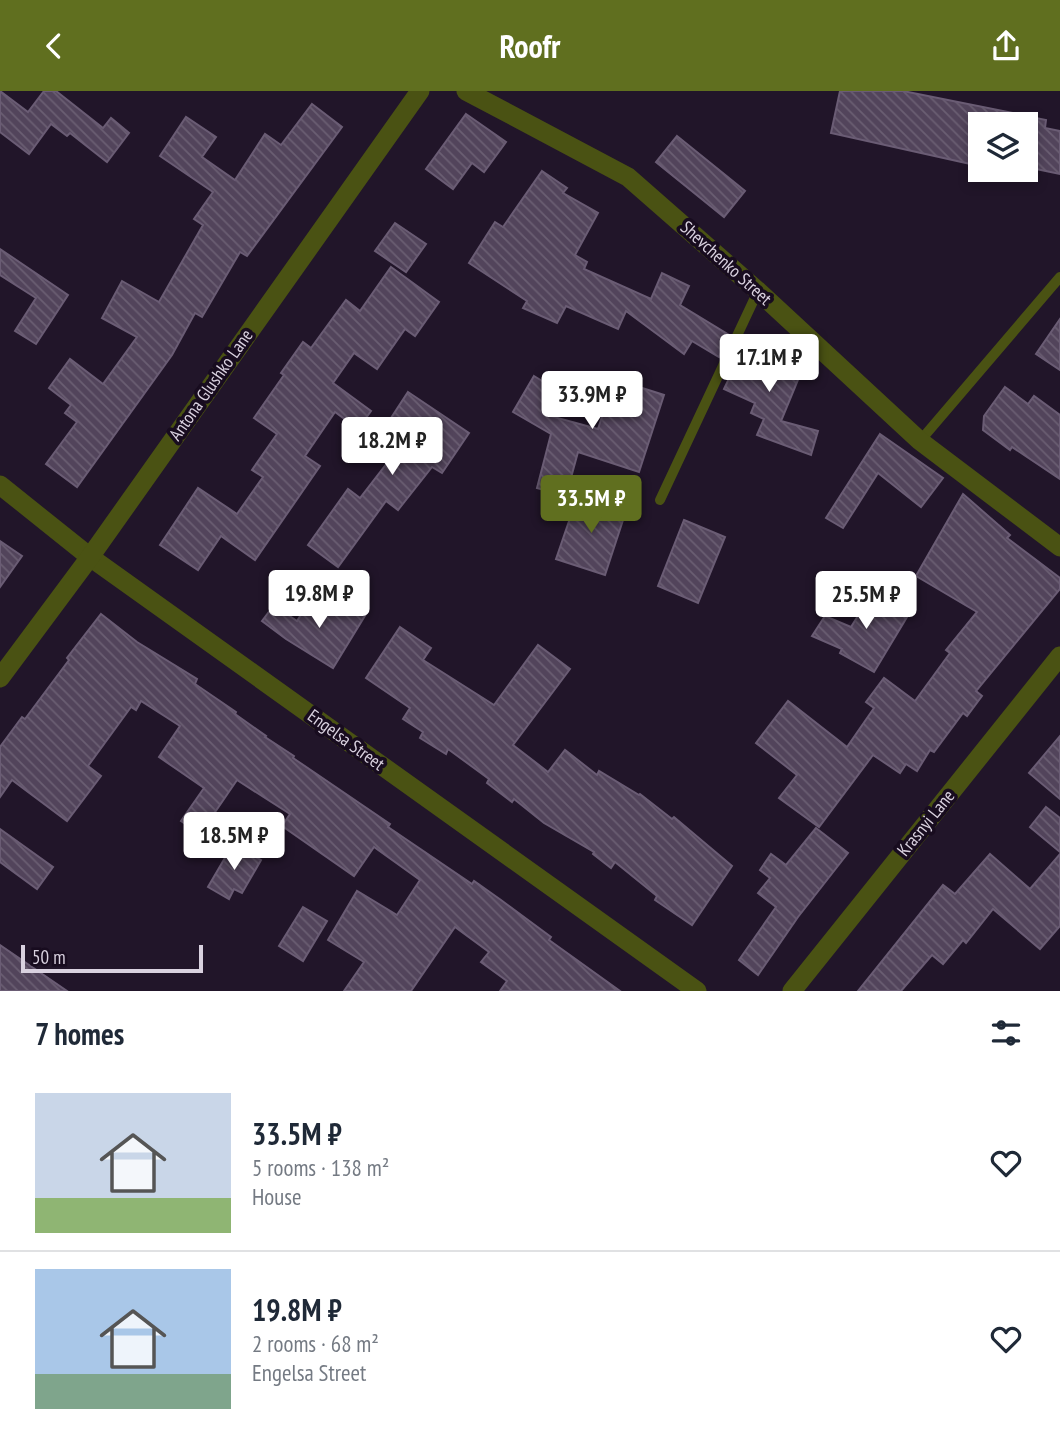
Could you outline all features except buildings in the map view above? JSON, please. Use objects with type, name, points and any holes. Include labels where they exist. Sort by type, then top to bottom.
[{"type":"street","name":"Antona Glushko Lane","points":[[0,677],[90,557],[420,91]]},
{"type":"street","name":"Shevchenko Street","points":[[466,91],[628,177],[758,291],[920,441],[1060,547]]},
{"type":"street","name":"Engelsa Street","points":[[0,485],[90,557],[697,991]]},
{"type":"street","name":"Krasnyi Lane","points":[[792,991],[1060,656]]},
{"type":"lane","points":[[920,441],[1060,277]]},
{"type":"lane","points":[[660,500],[758,291]]}]
